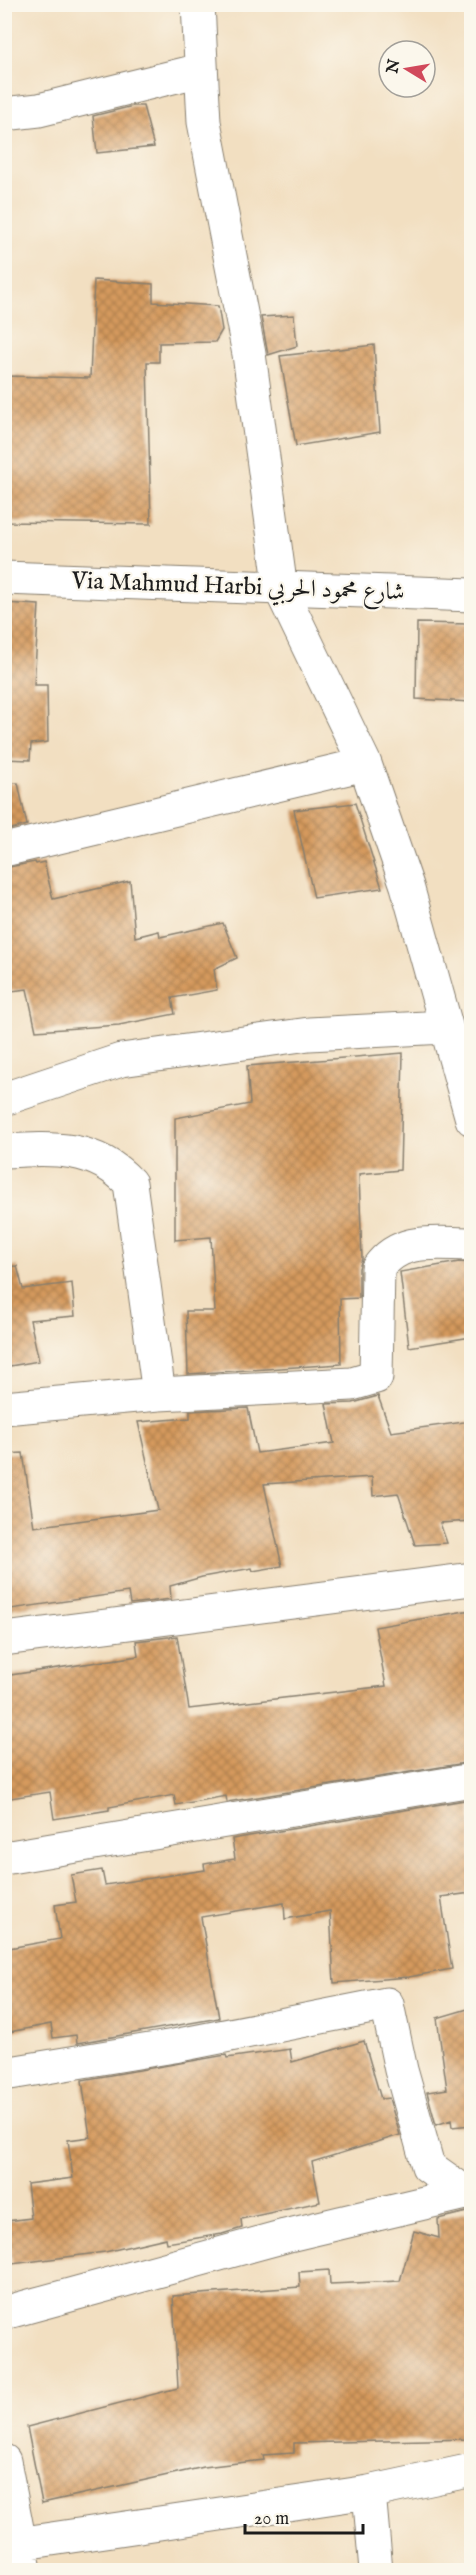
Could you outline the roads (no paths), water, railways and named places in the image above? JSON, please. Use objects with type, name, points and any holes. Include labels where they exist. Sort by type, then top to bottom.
[{"type":"street","points":[[198,4],[204,122],[249,354],[281,590],[365,764],[407,886],[471,1119]]},
{"type":"street","points":[[4,114],[39,110],[201,70]]},
{"type":"street","name":"Via Mahmud Harbi شارع محمود الحربي","points":[[4,578],[281,590],[471,595]]},
{"type":"street","points":[[4,850],[365,764]]},
{"type":"street","points":[[4,1099],[121,1060],[309,1034],[445,1027]]},
{"type":"street","points":[[4,1151],[51,1148],[90,1155],[115,1167],[130,1183],[159,1394]]},
{"type":"street","points":[[4,1408],[159,1394],[352,1384],[376,1377],[378,1268],[387,1255],[411,1244],[471,1244]]},
{"type":"street","points":[[4,1639],[471,1579]]},
{"type":"street","points":[[4,1858],[471,1780]]},
{"type":"street","points":[[4,2074],[174,2046],[387,2004],[401,2070],[428,2166],[469,2192]]},
{"type":"street","points":[[4,2313],[285,2236],[469,2192]]},
{"type":"street","points":[[4,2461],[17,2554],[369,2492],[471,2470]]},
{"type":"street","points":[[369,2492],[376,2571]]}]
